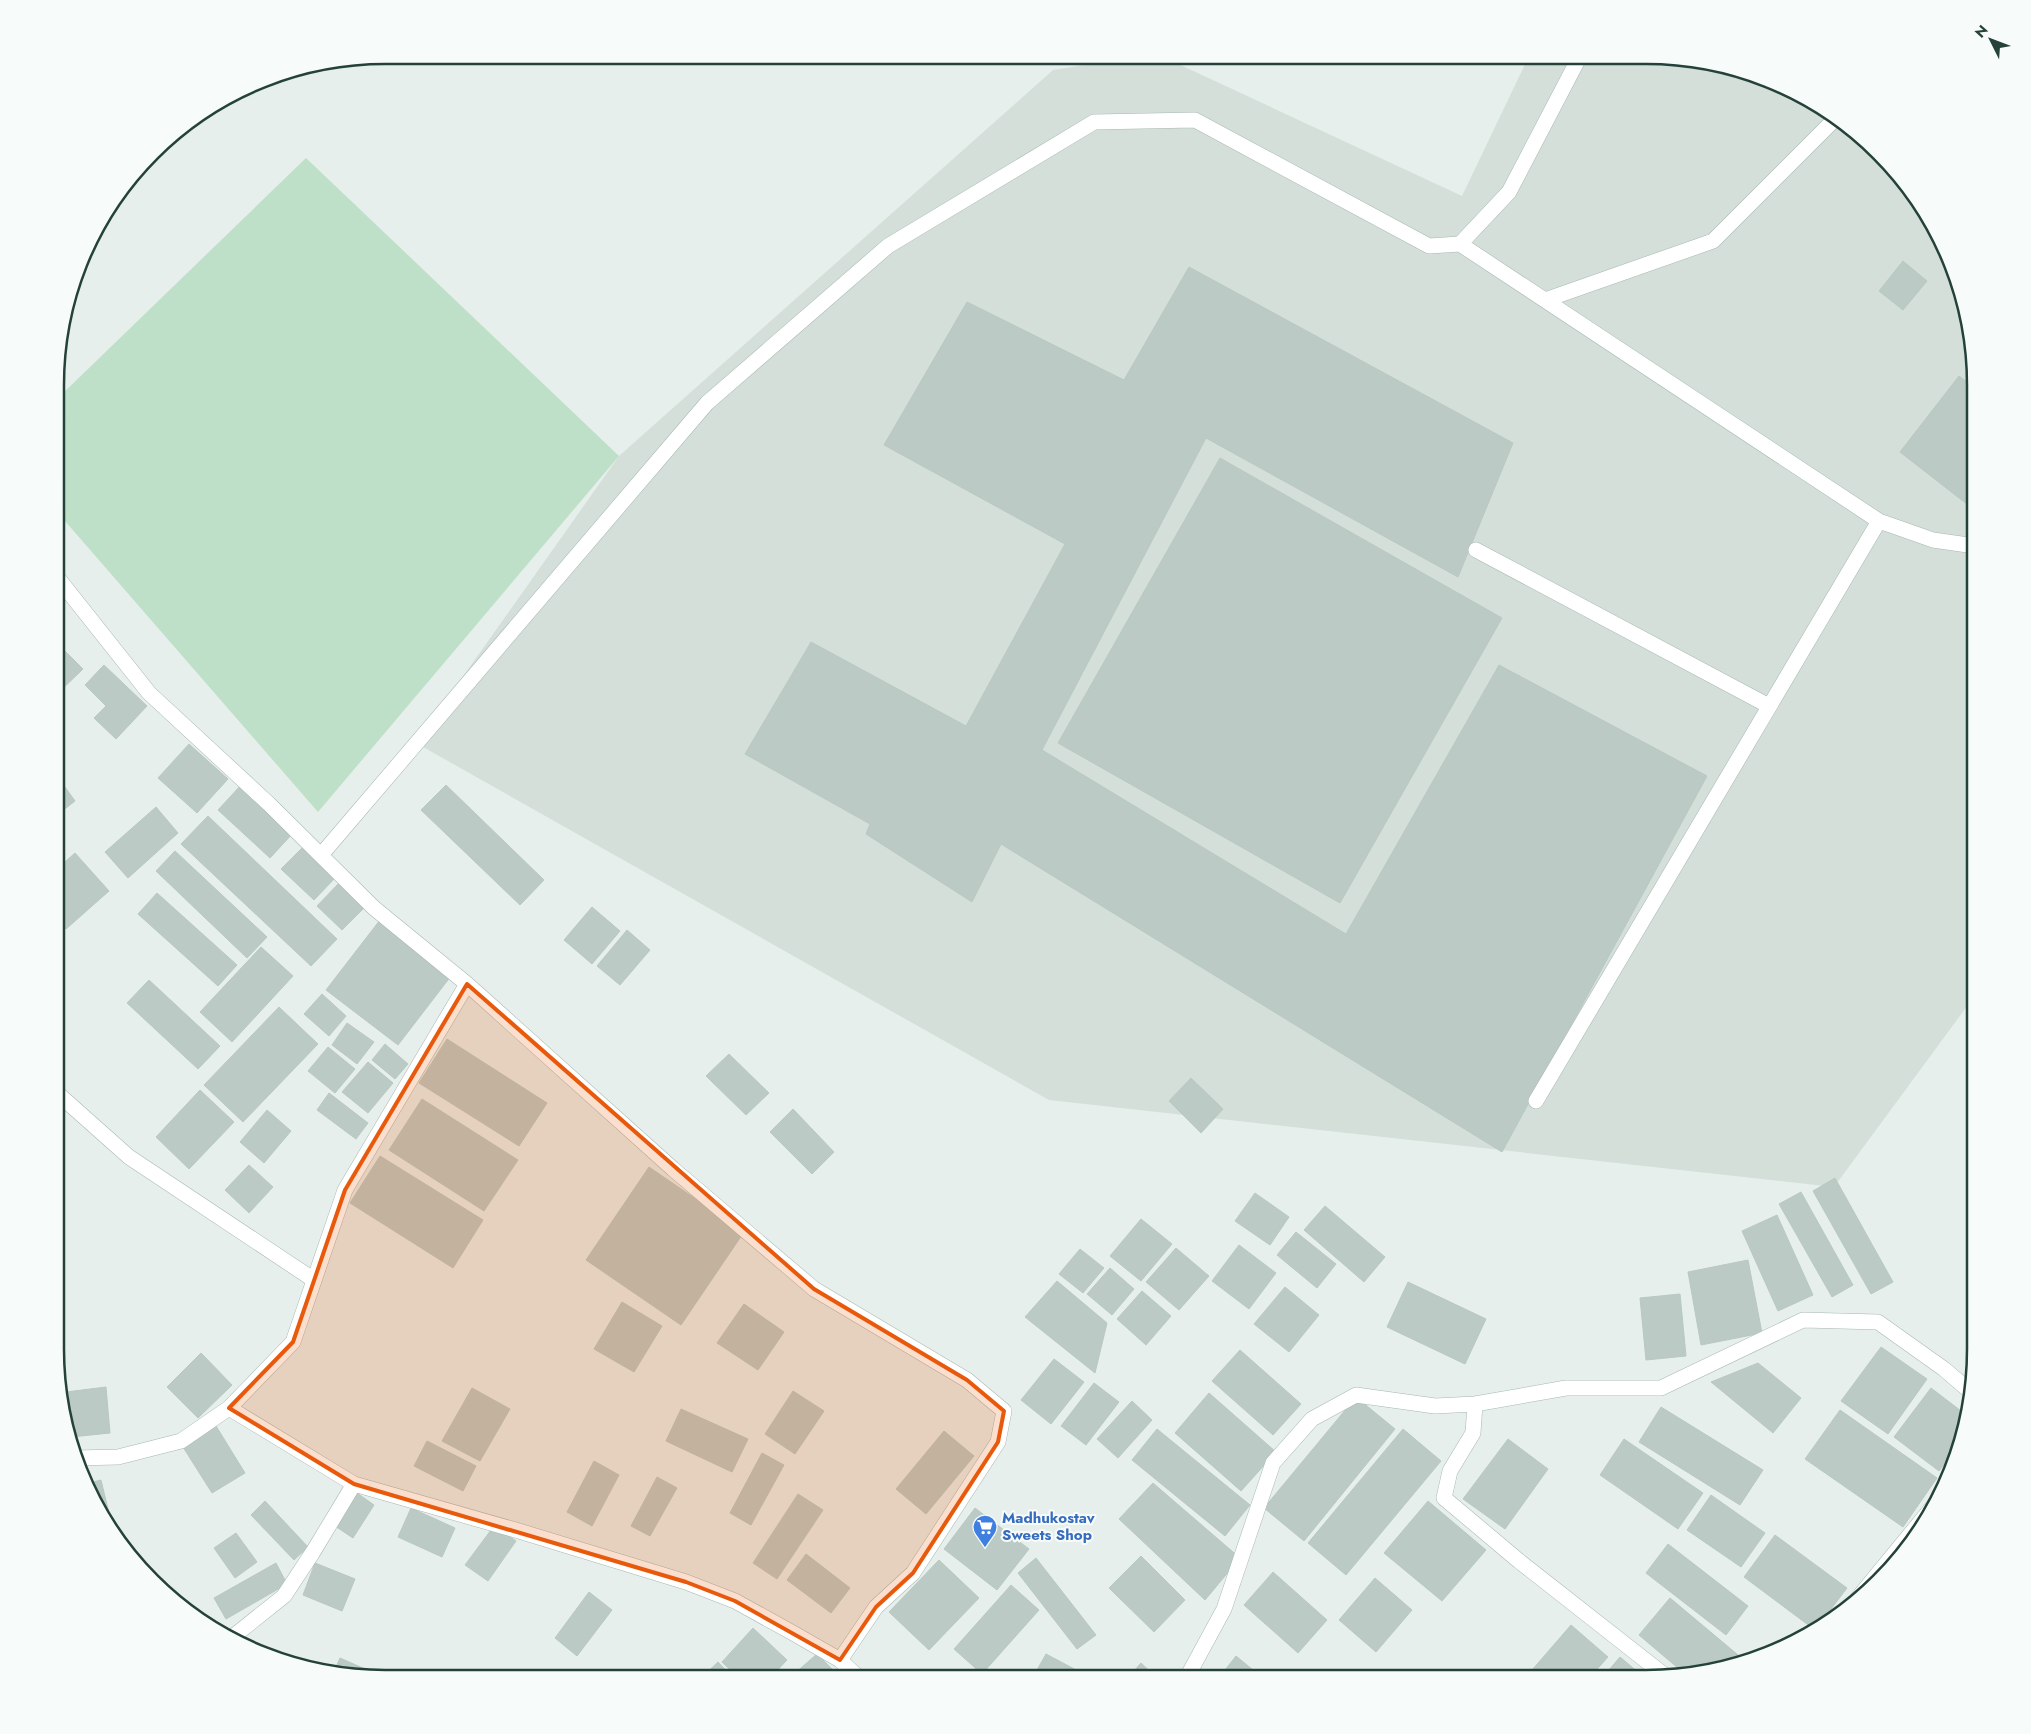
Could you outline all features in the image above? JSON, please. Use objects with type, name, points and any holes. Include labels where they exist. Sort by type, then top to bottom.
[{"type":"street","points":[[1460,244],[1509,192],[1576,64]]},
{"type":"street","points":[[321,855],[706,403],[888,246],[1094,122],[1195,120],[1430,246],[1460,244],[1879,521],[1933,540],[1967,545]]},
{"type":"street","points":[[1545,300],[1713,241],[1831,123]]},
{"type":"street","points":[[1536,1101],[1879,521]]},
{"type":"street","points":[[1476,550],[1769,706]]},
{"type":"street","points":[[64,586],[149,693],[269,804],[374,908],[466,984],[666,1163],[814,1289],[967,1380],[1004,1411],[998,1442],[913,1573],[876,1607],[840,1660]]},
{"type":"street","points":[[83,1458],[118,1457],[181,1441],[229,1408],[293,1342],[345,1190],[466,984]]},
{"type":"street","points":[[64,1099],[129,1157],[314,1280]]},
{"type":"street","points":[[1191,1670],[1224,1609],[1273,1463],[1312,1419],[1356,1395],[1434,1406],[1475,1404],[1566,1388],[1661,1388],[1803,1320],[1878,1322],[1944,1368],[1965,1387]]},
{"type":"street","points":[[1475,1404],[1473,1433],[1450,1471],[1444,1498],[1519,1561],[1658,1670]]},
{"type":"street","points":[[229,1408],[354,1484],[519,1531],[686,1582],[735,1601],[840,1660],[851,1670]]},
{"type":"street","points":[[237,1634],[284,1596],[354,1484]]},
{"type":"highlighted area","points":[[467,984],[814,1289],[967,1380],[1004,1411],[998,1442],[913,1573],[876,1607],[840,1660],[735,1601],[686,1582],[354,1484],[229,1408],[293,1342],[345,1190]]},
{"type":"shaded area","points":[[1091,64],[1178,64],[1462,196],[1525,64],[1667,64],[1688,66],[1749,81],[1769,88],[1807,107],[1858,143],[1901,189],[1924,224],[1943,262],[1961,322],[1967,364],[1967,1006],[1834,1187],[1049,1100],[416,743],[619,456],[1053,70]]},
{"type":"green space","points":[[306,158],[619,456],[318,812],[64,520],[64,392]]},
{"type":"building","points":[[1903,261],[1927,281],[1903,310],[1879,291]]},
{"type":"building","points":[[1189,267],[1513,443],[1458,577],[1206,438],[1042,750],[1346,934],[1499,665],[1707,776],[1502,1152],[1001,844],[972,902],[866,834],[870,824],[745,754],[811,642],[966,726],[1065,544],[884,445],[967,302],[1124,380]]},
{"type":"building","points":[[1959,376],[1967,382],[1967,504],[1900,452]]},
{"type":"building","points":[[1220,458],[1502,618],[1340,903],[1058,743]]},
{"type":"building","points":[[64,650],[83,669],[64,687]]},
{"type":"building","points":[[104,665],[147,706],[116,739],[94,718],[106,706],[85,685]]},
{"type":"building","points":[[189,744],[228,779],[197,813],[158,778]]},
{"type":"building","points":[[242,784],[294,832],[270,858],[218,810]]},
{"type":"building","points":[[446,785],[544,880],[520,905],[421,810]]},
{"type":"building","points":[[64,786],[75,801],[64,810]]},
{"type":"building","points":[[156,807],[178,833],[128,878],[105,852]]},
{"type":"building","points":[[208,816],[337,939],[311,966],[181,844]]},
{"type":"building","points":[[303,847],[335,878],[314,900],[281,869]]},
{"type":"building","points":[[175,851],[267,937],[247,958],[156,871]]},
{"type":"building","points":[[75,853],[109,891],[66,929],[64,927],[64,863]]},
{"type":"building","points":[[341,881],[366,906],[342,930],[317,906]]},
{"type":"building","points":[[157,893],[237,965],[218,986],[138,914]]},
{"type":"building","points":[[592,907],[620,931],[592,964],[564,940]]},
{"type":"building","points":[[380,920],[451,976],[398,1045],[326,990]]},
{"type":"building","points":[[627,930],[650,950],[620,985],[597,966]]},
{"type":"building","points":[[261,947],[293,976],[232,1042],[200,1012]]},
{"type":"building","points":[[149,980],[220,1046],[198,1069],[127,1003]]},
{"type":"building","points":[[322,994],[346,1016],[329,1036],[304,1014]]},
{"type":"building","points":[[279,1007],[318,1044],[243,1122],[204,1085]]},
{"type":"building","points":[[347,1023],[374,1042],[357,1064],[332,1045]]},
{"type":"building","points":[[447,1039],[547,1103],[519,1146],[419,1083]]},
{"type":"building","points":[[385,1044],[408,1064],[395,1079],[372,1060]]},
{"type":"building","points":[[328,1047],[355,1069],[335,1093],[308,1071]]},
{"type":"building","points":[[729,1054],[769,1093],[746,1115],[706,1076]]},
{"type":"building","points":[[368,1062],[393,1083],[368,1113],[342,1092]]},
{"type":"building","points":[[1191,1078],[1223,1109],[1201,1133],[1169,1101]]},
{"type":"building","points":[[200,1090],[234,1122],[189,1169],[156,1137]]},
{"type":"building","points":[[329,1093],[368,1123],[356,1139],[317,1110]]},
{"type":"building","points":[[422,1099],[518,1160],[484,1211],[389,1150]]},
{"type":"building","points":[[793,1109],[834,1152],[812,1174],[770,1132]]},
{"type":"building","points":[[267,1110],[291,1131],[264,1163],[240,1142]]},
{"type":"building","points":[[380,1156],[483,1220],[453,1268],[350,1203]]},
{"type":"building","points":[[249,1165],[273,1187],[249,1213],[225,1190]]},
{"type":"building","points":[[649,1167],[744,1232],[681,1325],[586,1260]]},
{"type":"building","points":[[1835,1178],[1893,1282],[1871,1294],[1813,1191]]},
{"type":"building","points":[[1801,1192],[1853,1285],[1832,1297],[1779,1204]]},
{"type":"building","points":[[1255,1193],[1289,1217],[1270,1245],[1235,1221]]},
{"type":"building","points":[[1325,1206],[1385,1257],[1364,1282],[1304,1230]]},
{"type":"building","points":[[1777,1215],[1813,1295],[1778,1311],[1742,1231]]},
{"type":"building","points":[[1141,1219],[1172,1244],[1141,1281],[1110,1256]]},
{"type":"building","points":[[1296,1232],[1336,1264],[1317,1288],[1277,1255]]},
{"type":"building","points":[[1239,1245],[1276,1273],[1249,1309],[1212,1281]]},
{"type":"building","points":[[1176,1248],[1209,1276],[1179,1310],[1146,1282]]},
{"type":"building","points":[[1080,1249],[1104,1268],[1083,1293],[1059,1274]]},
{"type":"building","points":[[1748,1260],[1762,1333],[1701,1345],[1688,1272]]},
{"type":"building","points":[[1110,1268],[1134,1289],[1112,1315],[1087,1294]]},
{"type":"building","points":[[1057,1281],[1107,1323],[1095,1373],[1025,1317]]},
{"type":"building","points":[[1408,1282],[1486,1319],[1465,1364],[1387,1327]]},
{"type":"building","points":[[1285,1287],[1319,1315],[1289,1352],[1254,1324]]},
{"type":"building","points":[[1142,1291],[1171,1316],[1146,1345],[1117,1319]]},
{"type":"building","points":[[1680,1294],[1686,1356],[1646,1360],[1640,1298]]},
{"type":"building","points":[[622,1302],[662,1326],[634,1372],[594,1349]]},
{"type":"building","points":[[744,1304],[784,1332],[758,1370],[717,1343]]},
{"type":"building","points":[[1881,1347],[1927,1379],[1888,1434],[1841,1401]]},
{"type":"building","points":[[1240,1350],[1301,1404],[1273,1435],[1212,1381]]},
{"type":"building","points":[[201,1353],[232,1385],[198,1418],[167,1387]]},
{"type":"building","points":[[1054,1359],[1084,1382],[1051,1424],[1021,1400]]},
{"type":"building","points":[[1758,1363],[1801,1398],[1773,1433],[1711,1382]]},
{"type":"building","points":[[1094,1383],[1119,1402],[1086,1445],[1061,1426]]},
{"type":"building","points":[[106,1387],[110,1433],[76,1436],[66,1392]]},
{"type":"building","points":[[472,1388],[510,1409],[480,1461],[442,1441]]},
{"type":"building","points":[[1931,1388],[1961,1411],[1947,1461],[1939,1471],[1894,1437]]},
{"type":"building","points":[[793,1391],[824,1411],[795,1454],[765,1434]]},
{"type":"building","points":[[1209,1393],[1276,1452],[1241,1491],[1175,1433]]},
{"type":"building","points":[[1356,1397],[1395,1429],[1304,1541],[1264,1508]]},
{"type":"building","points":[[1132,1401],[1152,1420],[1118,1458],[1097,1439]]},
{"type":"building","points":[[1661,1407],[1763,1470],[1740,1505],[1639,1442]]},
{"type":"building","points":[[681,1409],[748,1439],[732,1472],[666,1441]]},
{"type":"building","points":[[1840,1410],[1937,1478],[1903,1527],[1805,1459]]},
{"type":"building","points":[[216,1426],[245,1473],[212,1493],[183,1447]]},
{"type":"building","points":[[1157,1429],[1250,1505],[1225,1536],[1132,1460]]},
{"type":"building","points":[[1403,1429],[1441,1461],[1346,1575],[1308,1543]]},
{"type":"building","points":[[944,1431],[974,1456],[926,1514],[896,1489]]},
{"type":"building","points":[[1508,1439],[1548,1469],[1505,1529],[1463,1499]]},
{"type":"building","points":[[1624,1439],[1703,1493],[1678,1529],[1600,1475]]},
{"type":"building","points":[[427,1441],[476,1466],[463,1491],[414,1466]]},
{"type":"building","points":[[762,1453],[784,1465],[751,1525],[730,1513]]},
{"type":"building","points":[[594,1461],[619,1475],[592,1526],[567,1512]]},
{"type":"building","points":[[657,1477],[677,1488],[650,1536],[631,1526]]},
{"type":"building","points":[[101,1480],[109,1513],[97,1491],[93,1482]]},
{"type":"building","points":[[1153,1483],[1240,1558],[1205,1600],[1119,1519]]},
{"type":"building","points":[[357,1493],[374,1505],[353,1538],[335,1526]]},
{"type":"building","points":[[798,1494],[823,1510],[777,1579],[753,1563]]},
{"type":"building","points":[[1711,1495],[1765,1533],[1741,1567],[1687,1530]]},
{"type":"building","points":[[265,1501],[308,1547],[294,1560],[251,1515]]},
{"type":"building","points":[[1428,1501],[1486,1550],[1442,1601],[1384,1553]]},
{"type":"building","points":[[411,1508],[455,1528],[442,1557],[398,1537]]},
{"type":"building","points":[[975,1508],[1029,1549],[997,1590],[944,1549]]},
{"type":"building","points":[[494,1526],[516,1541],[488,1581],[465,1565]]},
{"type":"building","points":[[236,1533],[257,1562],[235,1578],[214,1548]]},
{"type":"building","points":[[1775,1535],[1847,1588],[1827,1614],[1809,1626],[1744,1577]]},
{"type":"building","points":[[1668,1544],[1748,1606],[1726,1635],[1646,1573]]},
{"type":"building","points":[[806,1554],[850,1588],[831,1613],[787,1580]]},
{"type":"building","points":[[1141,1556],[1185,1600],[1154,1632],[1109,1588]]},
{"type":"building","points":[[1036,1558],[1096,1635],[1077,1649],[1018,1573]]},
{"type":"building","points":[[939,1560],[979,1598],[929,1650],[889,1612]]},
{"type":"building","points":[[276,1563],[287,1584],[226,1619],[214,1598]]},
{"type":"building","points":[[315,1563],[355,1579],[342,1611],[303,1595]]},
{"type":"building","points":[[1273,1572],[1327,1620],[1298,1653],[1244,1605]]},
{"type":"building","points":[[1375,1578],[1412,1610],[1376,1652],[1339,1620]]},
{"type":"building","points":[[1011,1585],[1039,1610],[986,1670],[978,1670],[954,1649]]},
{"type":"building","points":[[589,1592],[612,1610],[577,1656],[555,1638]]},
{"type":"building","points":[[1670,1598],[1739,1656],[1709,1664],[1679,1669],[1639,1635]]},
{"type":"building","points":[[1571,1625],[1608,1657],[1596,1670],[1532,1670]]},
{"type":"building","points":[[753,1628],[787,1660],[778,1670],[730,1670],[722,1662]]},
{"type":"building","points":[[817,1654],[833,1670],[799,1670]]},
{"type":"building","points":[[1046,1654],[1076,1670],[1037,1670]]},
{"type":"building","points":[[1236,1656],[1253,1670],[1225,1670]]},
{"type":"building","points":[[1620,1657],[1635,1670],[1609,1670]]},
{"type":"building","points":[[340,1658],[367,1670],[343,1668],[336,1667]]},
{"type":"building","points":[[718,1662],[726,1670],[710,1670]]},
{"type":"building","points":[[1141,1663],[1148,1670],[1135,1670]]},
{"type":"place","name":"Madhukostav Sweets Shop","points":[[985,1548]]}]
